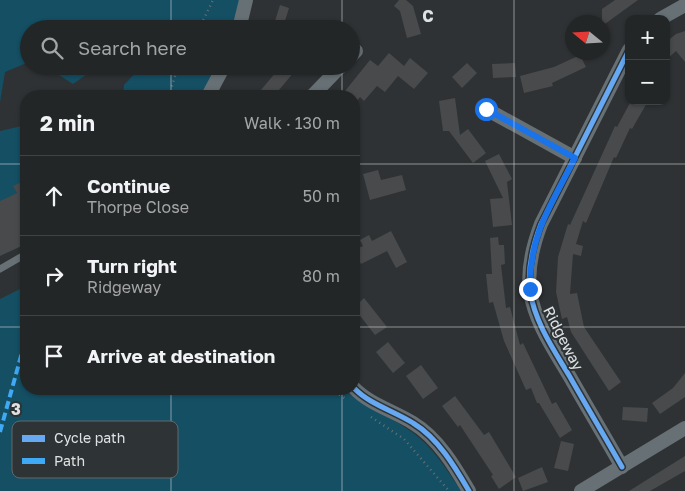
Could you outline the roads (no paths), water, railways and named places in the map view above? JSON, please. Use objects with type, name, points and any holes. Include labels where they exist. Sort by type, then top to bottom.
[{"type":"street","points":[[241,20],[246,0]]},
{"type":"street","points":[[667,15],[685,5]]},
{"type":"street","name":"Ridgeway","points":[[622,467],[548,340],[534,310],[529,268],[533,246],[541,224],[625,58]]},
{"type":"street","points":[[211,90],[219,75]]},
{"type":"street","points":[[318,90],[332,75]]},
{"type":"street","points":[[486,109],[575,158]]},
{"type":"street","points":[[360,392],[415,424],[437,444],[469,491]]},
{"type":"street","points":[[581,491],[685,428]]},
{"type":"lane","points":[[0,268],[20,257]]}]
